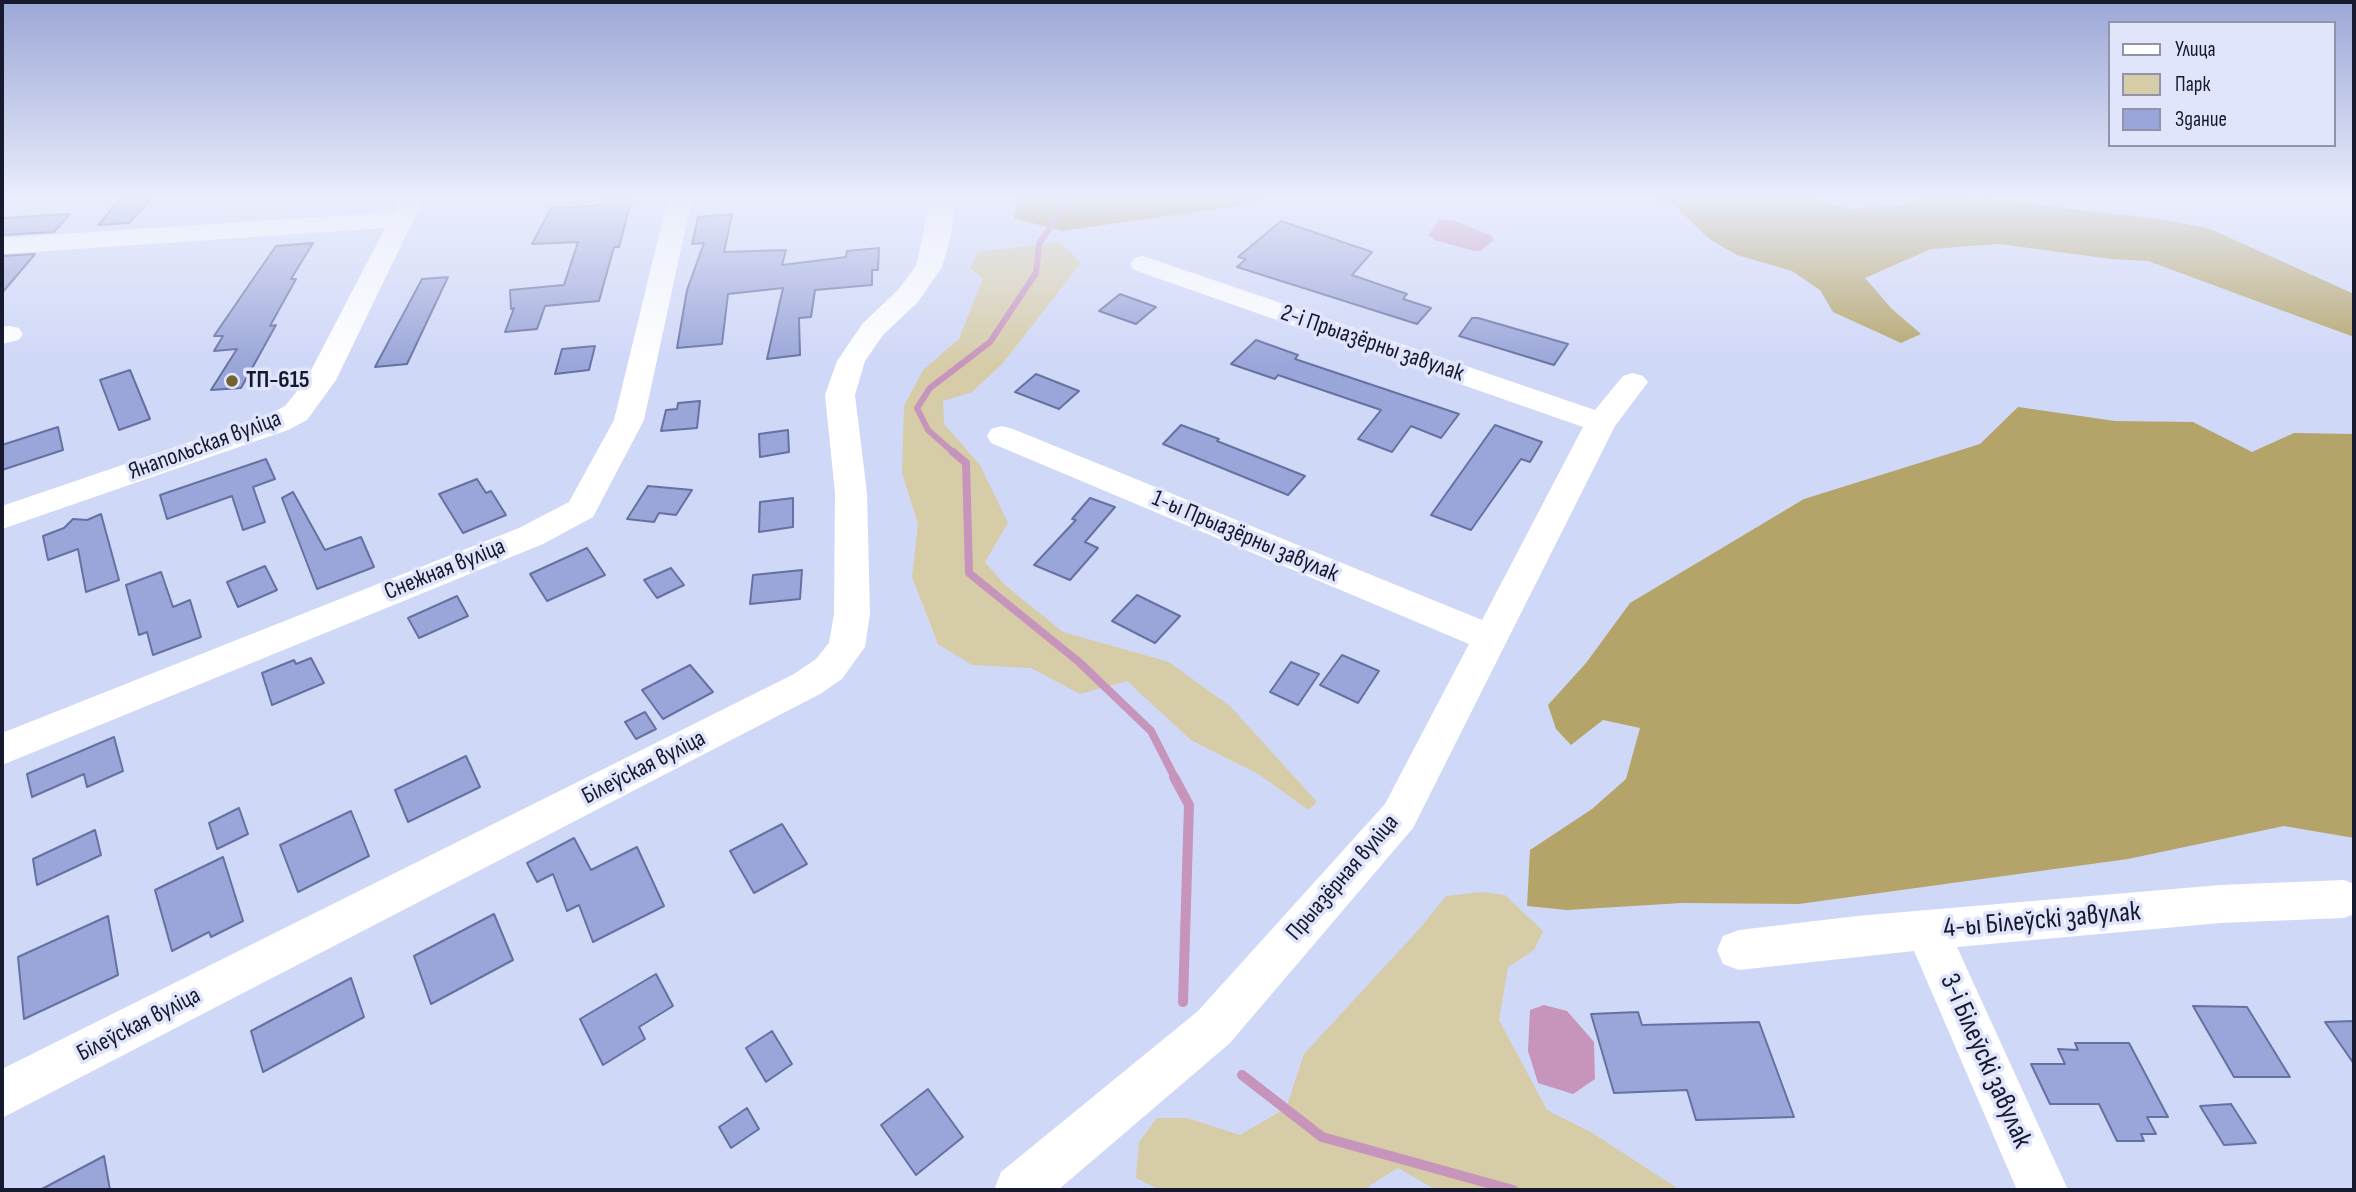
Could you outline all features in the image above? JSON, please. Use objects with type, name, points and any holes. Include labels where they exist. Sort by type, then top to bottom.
[{"type":"street","name":"Янапольская вуліца","points":[[2,518],[277,423],[296,413],[321,380],[384,254]]},
{"type":"street","name":"Снежная вуліца","points":[[2,749],[531,536],[581,509],[629,420],[666,254]]},
{"type":"street","name":"Білеўская вуліца","points":[[2,1094],[807,684],[829,669],[847,647],[852,614],[851,493],[840,395],[851,361],[873,328],[908,296],[929,267],[933,254]]},
{"type":"street","name":"2-і Прыазёрны завулак","points":[[1143,264],[1601,423]]},
{"type":"street","name":"Прыазёрная вуліца","points":[[1019,1190],[1214,1027],[1399,816],[1601,423],[1633,382]]},
{"type":"street","name":"1-ы Прыазёрны завулак","points":[[1002,436],[1489,638]]},
{"type":"street","name":"4-ы Білеўскі завулак","points":[[1739,950],[1857,936],[1927,932],[2220,904],[2344,899]]},
{"type":"street","name":"3-і Білеўскі завулак","points":[[1927,932],[2043,1190]]},
{"type":"green space","points":[[977,254],[1072,254],[1081,263],[1003,363],[972,392],[943,401],[944,424],[980,465],[1008,523],[985,562],[1005,585],[1063,632],[1169,662],[1231,707],[1317,802],[1308,810],[1260,775],[1191,740],[1127,681],[1080,694],[1031,668],[972,665],[938,644],[912,577],[918,524],[902,473],[904,406],[923,370],[959,339],[983,278],[970,268]]},
{"type":"green space","points":[[1482,892],[1505,895],[1543,931],[1534,950],[1508,967],[1499,1020],[1547,1110],[1591,1132],[1680,1190],[1436,1190],[1398,1168],[1369,1186],[1367,1190],[1160,1190],[1136,1178],[1139,1142],[1157,1118],[1187,1118],[1240,1135],[1286,1108],[1304,1054],[1421,927],[1446,896]]},
{"type":"shaded area","points":[[1735,254],[1920,254],[1865,278],[1892,309],[1921,334],[1901,343],[1833,312],[1820,290],[1792,271]]},
{"type":"shaded area","points":[[2071,254],[2265,254],[2354,294],[2354,337],[2148,261]]},
{"type":"shaded area","points":[[2018,407],[2115,421],[2193,422],[2252,452],[2294,433],[2354,434],[2354,838],[2284,826],[2128,859],[1799,904],[1682,903],[1567,910],[1527,906],[1530,850],[1592,809],[1626,779],[1640,728],[1603,720],[1571,745],[1556,729],[1548,705],[1586,663],[1630,603],[1804,499],[1980,444]]},
{"type":"shaded area","points":[[1544,1005],[1567,1011],[1594,1042],[1595,1079],[1573,1094],[1538,1083],[1528,1051],[1530,1010]]},
{"type":"building","points":[[35,254],[2,293],[2,256]]},
{"type":"building","points":[[271,254],[307,254],[291,279],[296,279],[270,326],[276,325],[241,388],[211,390],[237,349],[214,351],[223,336],[214,336]]},
{"type":"building","points":[[574,254],[612,254],[599,301],[545,306],[537,329],[505,332],[514,308],[511,309],[510,290],[564,285]]},
{"type":"building","points":[[700,254],[785,254],[782,265],[846,257],[847,254],[879,254],[878,270],[872,270],[872,285],[815,290],[811,317],[799,318],[800,355],[767,359],[783,288],[728,294],[722,344],[677,348],[687,290]]},
{"type":"building","points":[[1242,254],[1371,254],[1352,275],[1407,294],[1403,299],[1431,308],[1417,324],[1237,267],[1246,259],[1238,257]]},
{"type":"building","points":[[448,277],[407,364],[375,367],[422,279]]},
{"type":"building","points":[[1120,294],[1156,307],[1136,324],[1099,311]]},
{"type":"building","points":[[1472,318],[1568,344],[1554,365],[1459,336]]},
{"type":"building","points":[[1256,340],[1298,355],[1295,359],[1459,414],[1441,438],[1411,426],[1392,452],[1358,439],[1381,410],[1278,375],[1275,379],[1231,364]]},
{"type":"building","points":[[595,346],[589,370],[555,374],[562,349]]},
{"type":"building","points":[[130,370],[150,419],[119,430],[100,380]]},
{"type":"building","points":[[1036,374],[1079,391],[1059,409],[1015,392]]},
{"type":"building","points":[[700,401],[697,428],[661,431],[666,410],[677,409],[678,403]]},
{"type":"building","points":[[1181,425],[1305,476],[1288,495],[1163,444]]},
{"type":"building","points":[[1495,425],[1542,442],[1530,462],[1521,459],[1471,530],[1431,515]]},
{"type":"building","points":[[58,427],[63,450],[2,470],[2,445]]},
{"type":"building","points":[[788,430],[789,452],[760,457],[759,434]]},
{"type":"building","points":[[266,459],[275,479],[253,487],[265,522],[243,530],[232,496],[167,519],[160,495]]},
{"type":"building","points":[[477,479],[486,493],[491,491],[506,515],[463,533],[439,494]]},
{"type":"building","points":[[648,486],[692,490],[676,515],[659,513],[654,522],[627,519]]},
{"type":"building","points":[[293,492],[325,550],[361,537],[374,567],[317,589],[282,498]]},
{"type":"building","points":[[793,498],[793,527],[759,532],[760,502]]},
{"type":"building","points":[[1090,498],[1115,507],[1085,542],[1098,548],[1070,580],[1034,565],[1076,520],[1072,519]]},
{"type":"building","points":[[101,514],[119,580],[86,592],[78,549],[48,560],[43,536],[64,528],[73,519],[87,520]]},
{"type":"building","points":[[587,548],[605,575],[547,601],[530,574]]},
{"type":"building","points":[[265,566],[277,590],[238,607],[227,582]]},
{"type":"building","points":[[671,568],[684,585],[657,598],[644,580]]},
{"type":"building","points":[[802,570],[800,599],[750,604],[753,575]]},
{"type":"building","points":[[161,572],[173,607],[190,600],[201,637],[153,655],[147,632],[139,635],[126,585]]},
{"type":"building","points":[[1137,595],[1180,616],[1155,643],[1112,621]]},
{"type":"building","points":[[457,596],[468,616],[419,638],[408,618]]},
{"type":"building","points":[[1342,655],[1379,671],[1358,703],[1320,685]]},
{"type":"building","points":[[311,658],[324,683],[272,705],[262,673],[294,660],[296,664]]},
{"type":"building","points":[[1291,662],[1319,674],[1298,705],[1270,692]]},
{"type":"building","points":[[690,665],[713,692],[663,719],[642,690]]},
{"type":"building","points":[[645,712],[656,729],[636,739],[625,722]]},
{"type":"building","points":[[114,737],[123,771],[87,787],[84,774],[32,797],[27,774]]},
{"type":"building","points":[[466,756],[480,787],[408,822],[395,790]]},
{"type":"building","points":[[239,808],[248,834],[217,849],[209,823]]},
{"type":"building","points":[[351,811],[369,856],[298,892],[280,845]]},
{"type":"building","points":[[782,824],[807,864],[754,893],[730,851]]},
{"type":"building","points":[[95,830],[101,855],[37,885],[33,859]]},
{"type":"building","points":[[574,838],[591,870],[637,847],[664,906],[593,942],[579,905],[567,911],[553,874],[537,882],[527,863]]},
{"type":"building","points":[[223,857],[243,921],[211,937],[209,932],[172,951],[155,890]]},
{"type":"building","points":[[494,914],[513,960],[431,1004],[414,956]]},
{"type":"building","points":[[108,916],[118,975],[24,1019],[18,957]]},
{"type":"building","points":[[656,974],[673,1006],[639,1027],[645,1039],[603,1065],[580,1019]]},
{"type":"building","points":[[351,978],[364,1017],[263,1072],[251,1031]]},
{"type":"building","points":[[2193,1006],[2247,1007],[2290,1077],[2234,1077]]},
{"type":"building","points":[[1638,1012],[1642,1025],[1759,1022],[1794,1117],[1696,1120],[1687,1090],[1614,1093],[1591,1014]]},
{"type":"building","points":[[2354,1021],[2354,1064],[2325,1022]]},
{"type":"building","points":[[772,1031],[792,1064],[766,1082],[746,1048]]},
{"type":"building","points":[[2075,1043],[2129,1043],[2168,1117],[2147,1117],[2156,1134],[2141,1134],[2144,1141],[2117,1141],[2099,1104],[2050,1104],[2031,1064],[2065,1064],[2058,1049],[2078,1050]]},
{"type":"building","points":[[928,1089],[963,1137],[916,1175],[881,1125]]},
{"type":"building","points":[[2231,1104],[2256,1143],[2224,1145],[2200,1106]]},
{"type":"building","points":[[747,1108],[759,1129],[731,1148],[719,1127]]},
{"type":"building","points":[[104,1156],[110,1190],[40,1190]]},
{"type":"waterway","points":[[955,454],[928,430],[917,408],[930,388],[990,342],[1036,273],[1038,254]]},
{"type":"waterway","points":[[953,452],[966,463],[969,573],[1079,662],[1151,731],[1175,778]]},
{"type":"waterway","points":[[1174,777],[1189,805],[1183,1002]]},
{"type":"waterway","points":[[1242,1075],[1322,1137],[1513,1190]]},
{"type":"place","name":"ТП-615","points":[[232,381]]}]
